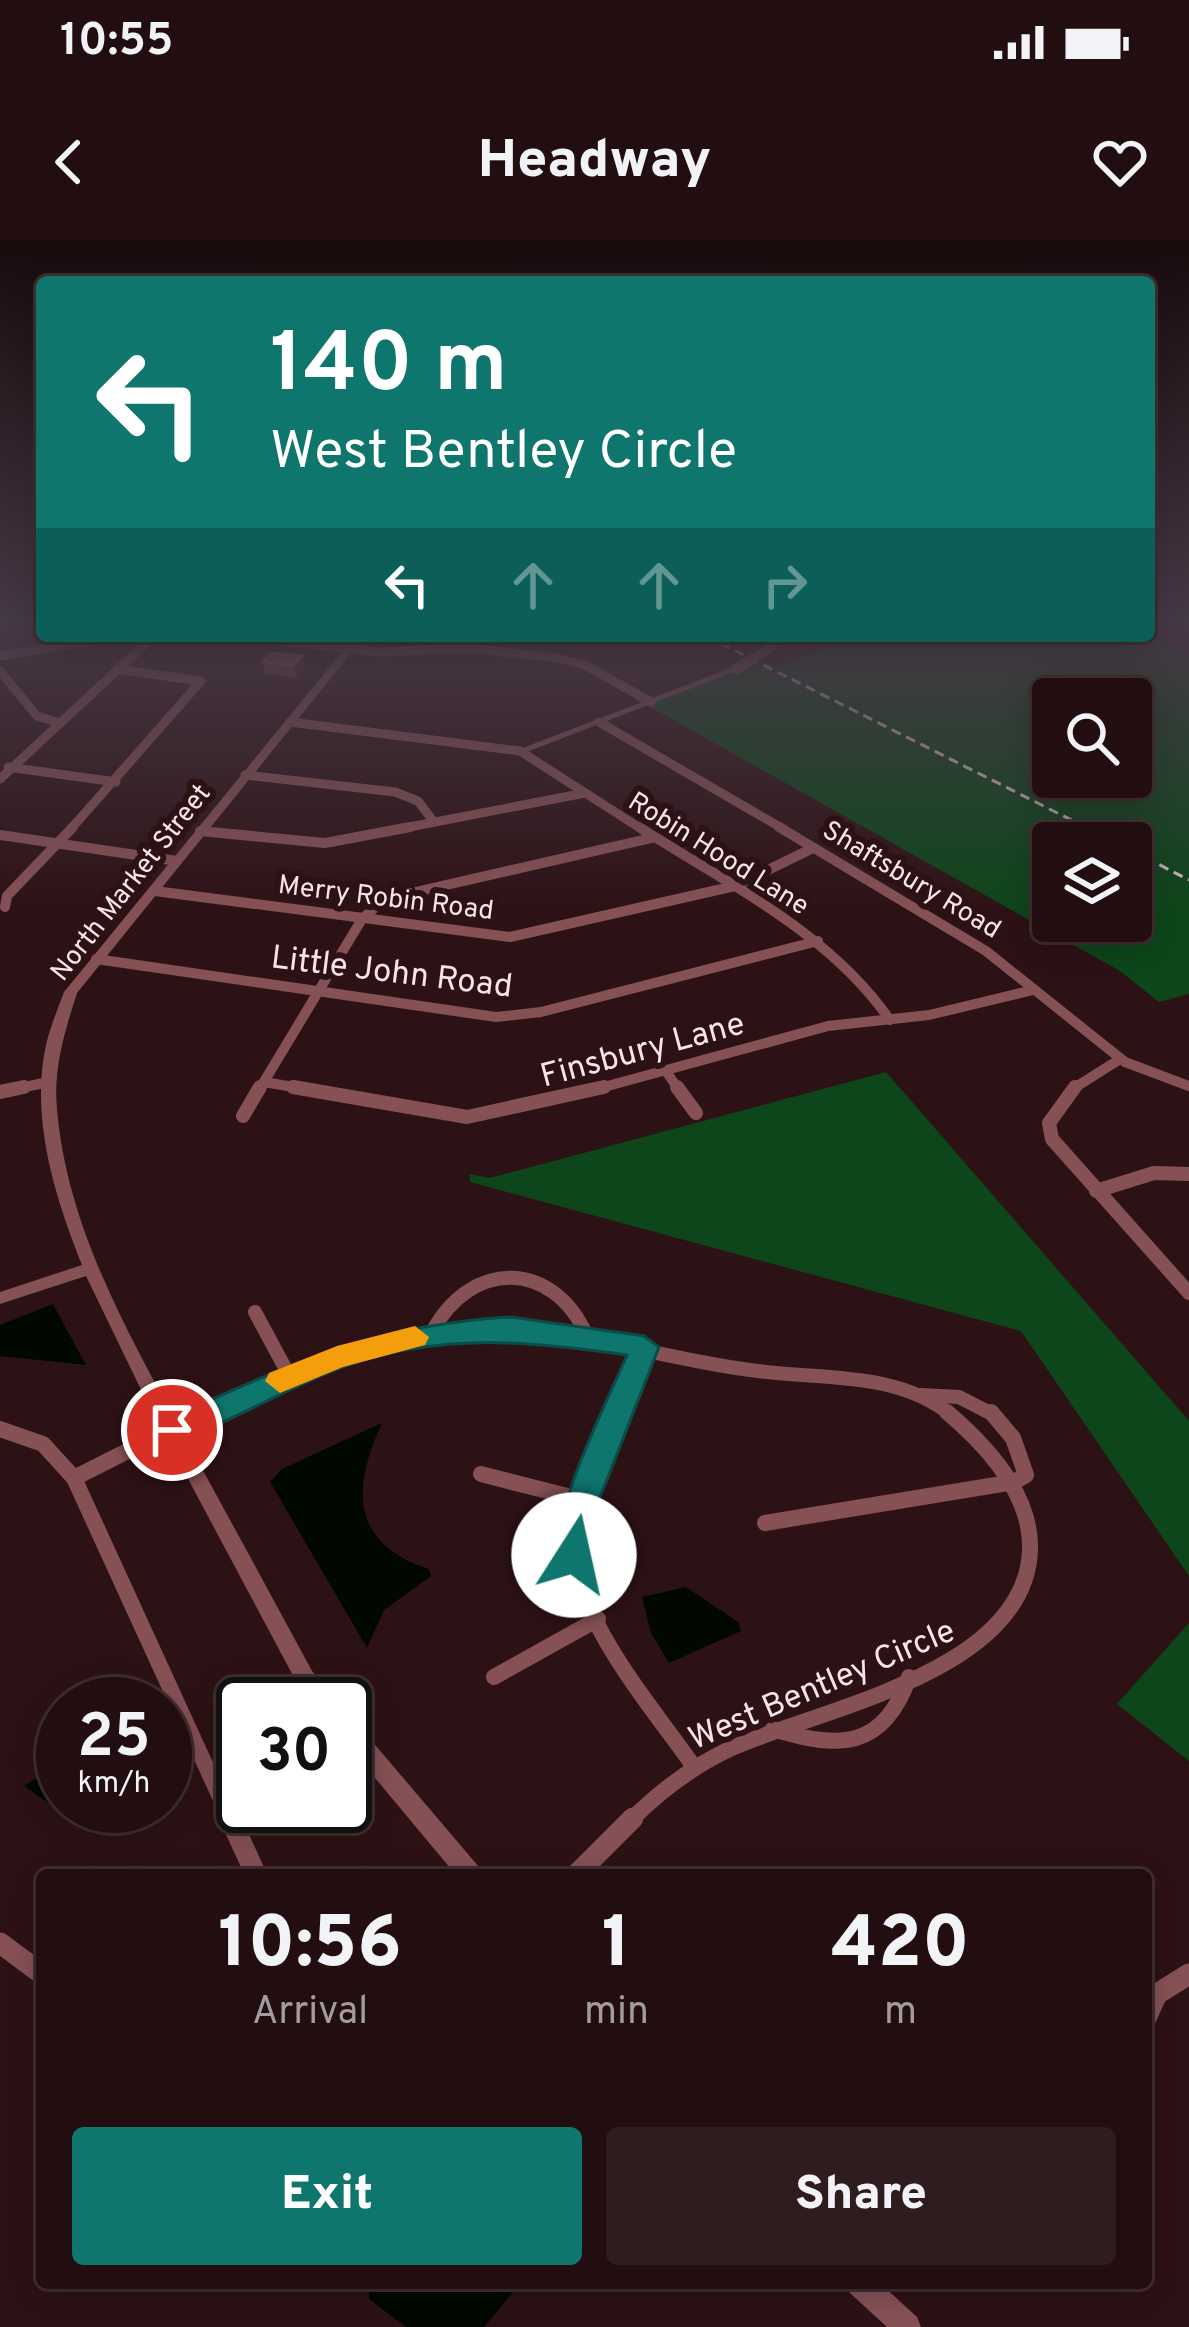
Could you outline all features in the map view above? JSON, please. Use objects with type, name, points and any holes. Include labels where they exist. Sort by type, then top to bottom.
[{"type":"street","points":[[42,717],[60,723]]},
{"type":"street","points":[[0,779],[66,717]]},
{"type":"street","points":[[5,907],[7,896],[116,782],[135,751],[167,717]]},
{"type":"street","name":"North Market Street","points":[[294,717],[96,958],[54,1025],[44,1083],[65,1198],[85,1270],[303,1677]]},
{"type":"street","points":[[520,751],[611,717]]},
{"type":"street","name":"Robin Hood Lane","points":[[290,722],[520,751],[818,941],[861,978],[890,1020]]},
{"type":"street","name":"Shaftsbury Road","points":[[599,722],[990,953],[1117,1061],[1189,1086]]},
{"type":"street","points":[[0,769],[14,766],[116,782]]},
{"type":"street","points":[[245,775],[394,792],[418,801],[434,822]]},
{"type":"street","points":[[200,831],[325,843],[585,793]]},
{"type":"street","points":[[0,836],[177,861]]},
{"type":"street","points":[[243,1117],[362,919],[386,899],[656,837]]},
{"type":"street","name":"Merry Robin Road","points":[[154,891],[510,938],[735,886],[813,848]]},
{"type":"street","name":"Little John Road","points":[[96,958],[496,1016],[541,1012],[818,941]]},
{"type":"street","name":"Finsbury Lane","points":[[264,1082],[467,1117],[531,1107],[828,1026],[956,1010],[1033,990]]},
{"type":"street","points":[[1117,1061],[1066,1094],[1049,1124],[1061,1156],[1189,1293]]},
{"type":"street","points":[[665,1070],[697,1113]]},
{"type":"street","points":[[0,1092],[44,1083]]},
{"type":"street","points":[[1096,1191],[1154,1173],[1189,1174]]},
{"type":"street","points":[[0,1298],[85,1270]]},
{"type":"street","points":[[432,1332],[440,1310],[462,1289],[495,1279],[531,1279],[554,1286],[572,1300],[586,1336]]},
{"type":"street","points":[[255,1312],[290,1377]]},
{"type":"street","name":"West Bentley Circle","points":[[74,1478],[337,1357],[432,1332],[511,1328],[586,1336],[740,1369],[921,1395],[964,1427],[1014,1482],[1029,1523],[1028,1572],[1011,1611],[979,1647],[773,1729],[694,1767],[583,1869]]},
{"type":"street","points":[[644,1347],[583,1500],[574,1555],[598,1619],[694,1767]]},
{"type":"street","points":[[765,1523],[1014,1482],[1026,1475],[1022,1454],[984,1406],[951,1391],[921,1395]]},
{"type":"street","points":[[0,1429],[30,1433],[56,1452],[74,1478],[253,1869]]},
{"type":"street","points":[[481,1474],[583,1500]]},
{"type":"street","points":[[494,1677],[598,1619]]},
{"type":"street","points":[[773,1729],[818,1744],[874,1732],[892,1717],[909,1677]]},
{"type":"street","points":[[372,1758],[466,1869]]},
{"type":"street","points":[[0,1943],[36,1970]]},
{"type":"street","points":[[1152,2005],[1157,1994],[1189,1974]]},
{"type":"street","points":[[866,2289],[907,2327]]},
{"type":"green space","points":[[669,717],[1032,717],[1032,798],[1152,798],[1152,717],[1189,717],[1189,994],[1159,1002],[1120,971],[1068,942],[1152,942],[1152,822],[1032,822],[1032,922]]},
{"type":"green space","points":[[886,1072],[1189,1421],[1189,1576],[1021,1331],[470,1182],[469,1174],[490,1178]]},
{"type":"green space","points":[[1189,1623],[1189,1761],[1117,1704]]},
{"type":"shaded area","points":[[53,1304],[86,1365],[0,1356],[0,1325]]},
{"type":"shaded area","points":[[382,1423],[366,1470],[365,1511],[384,1544],[429,1569],[431,1576],[384,1610],[367,1648],[270,1482],[282,1469]]},
{"type":"shaded area","points":[[686,1587],[738,1622],[741,1631],[669,1663],[651,1633],[642,1597]]},
{"type":"shaded area","points":[[36,1779],[36,1794],[24,1786]]},
{"type":"shaded area","points":[[369,2289],[516,2289],[484,2327],[406,2327],[369,2299]]},
{"type":"railway","points":[[868,717],[1075,822]]},
{"type":"railway","points":[[1152,861],[1189,880]]},
{"type":"slow traffic","points":[[280,1381],[337,1357],[415,1337]]},
{"type":"route","points":[[172,1430],[337,1357],[432,1332],[511,1328],[644,1347],[583,1500],[574,1555]]}]
